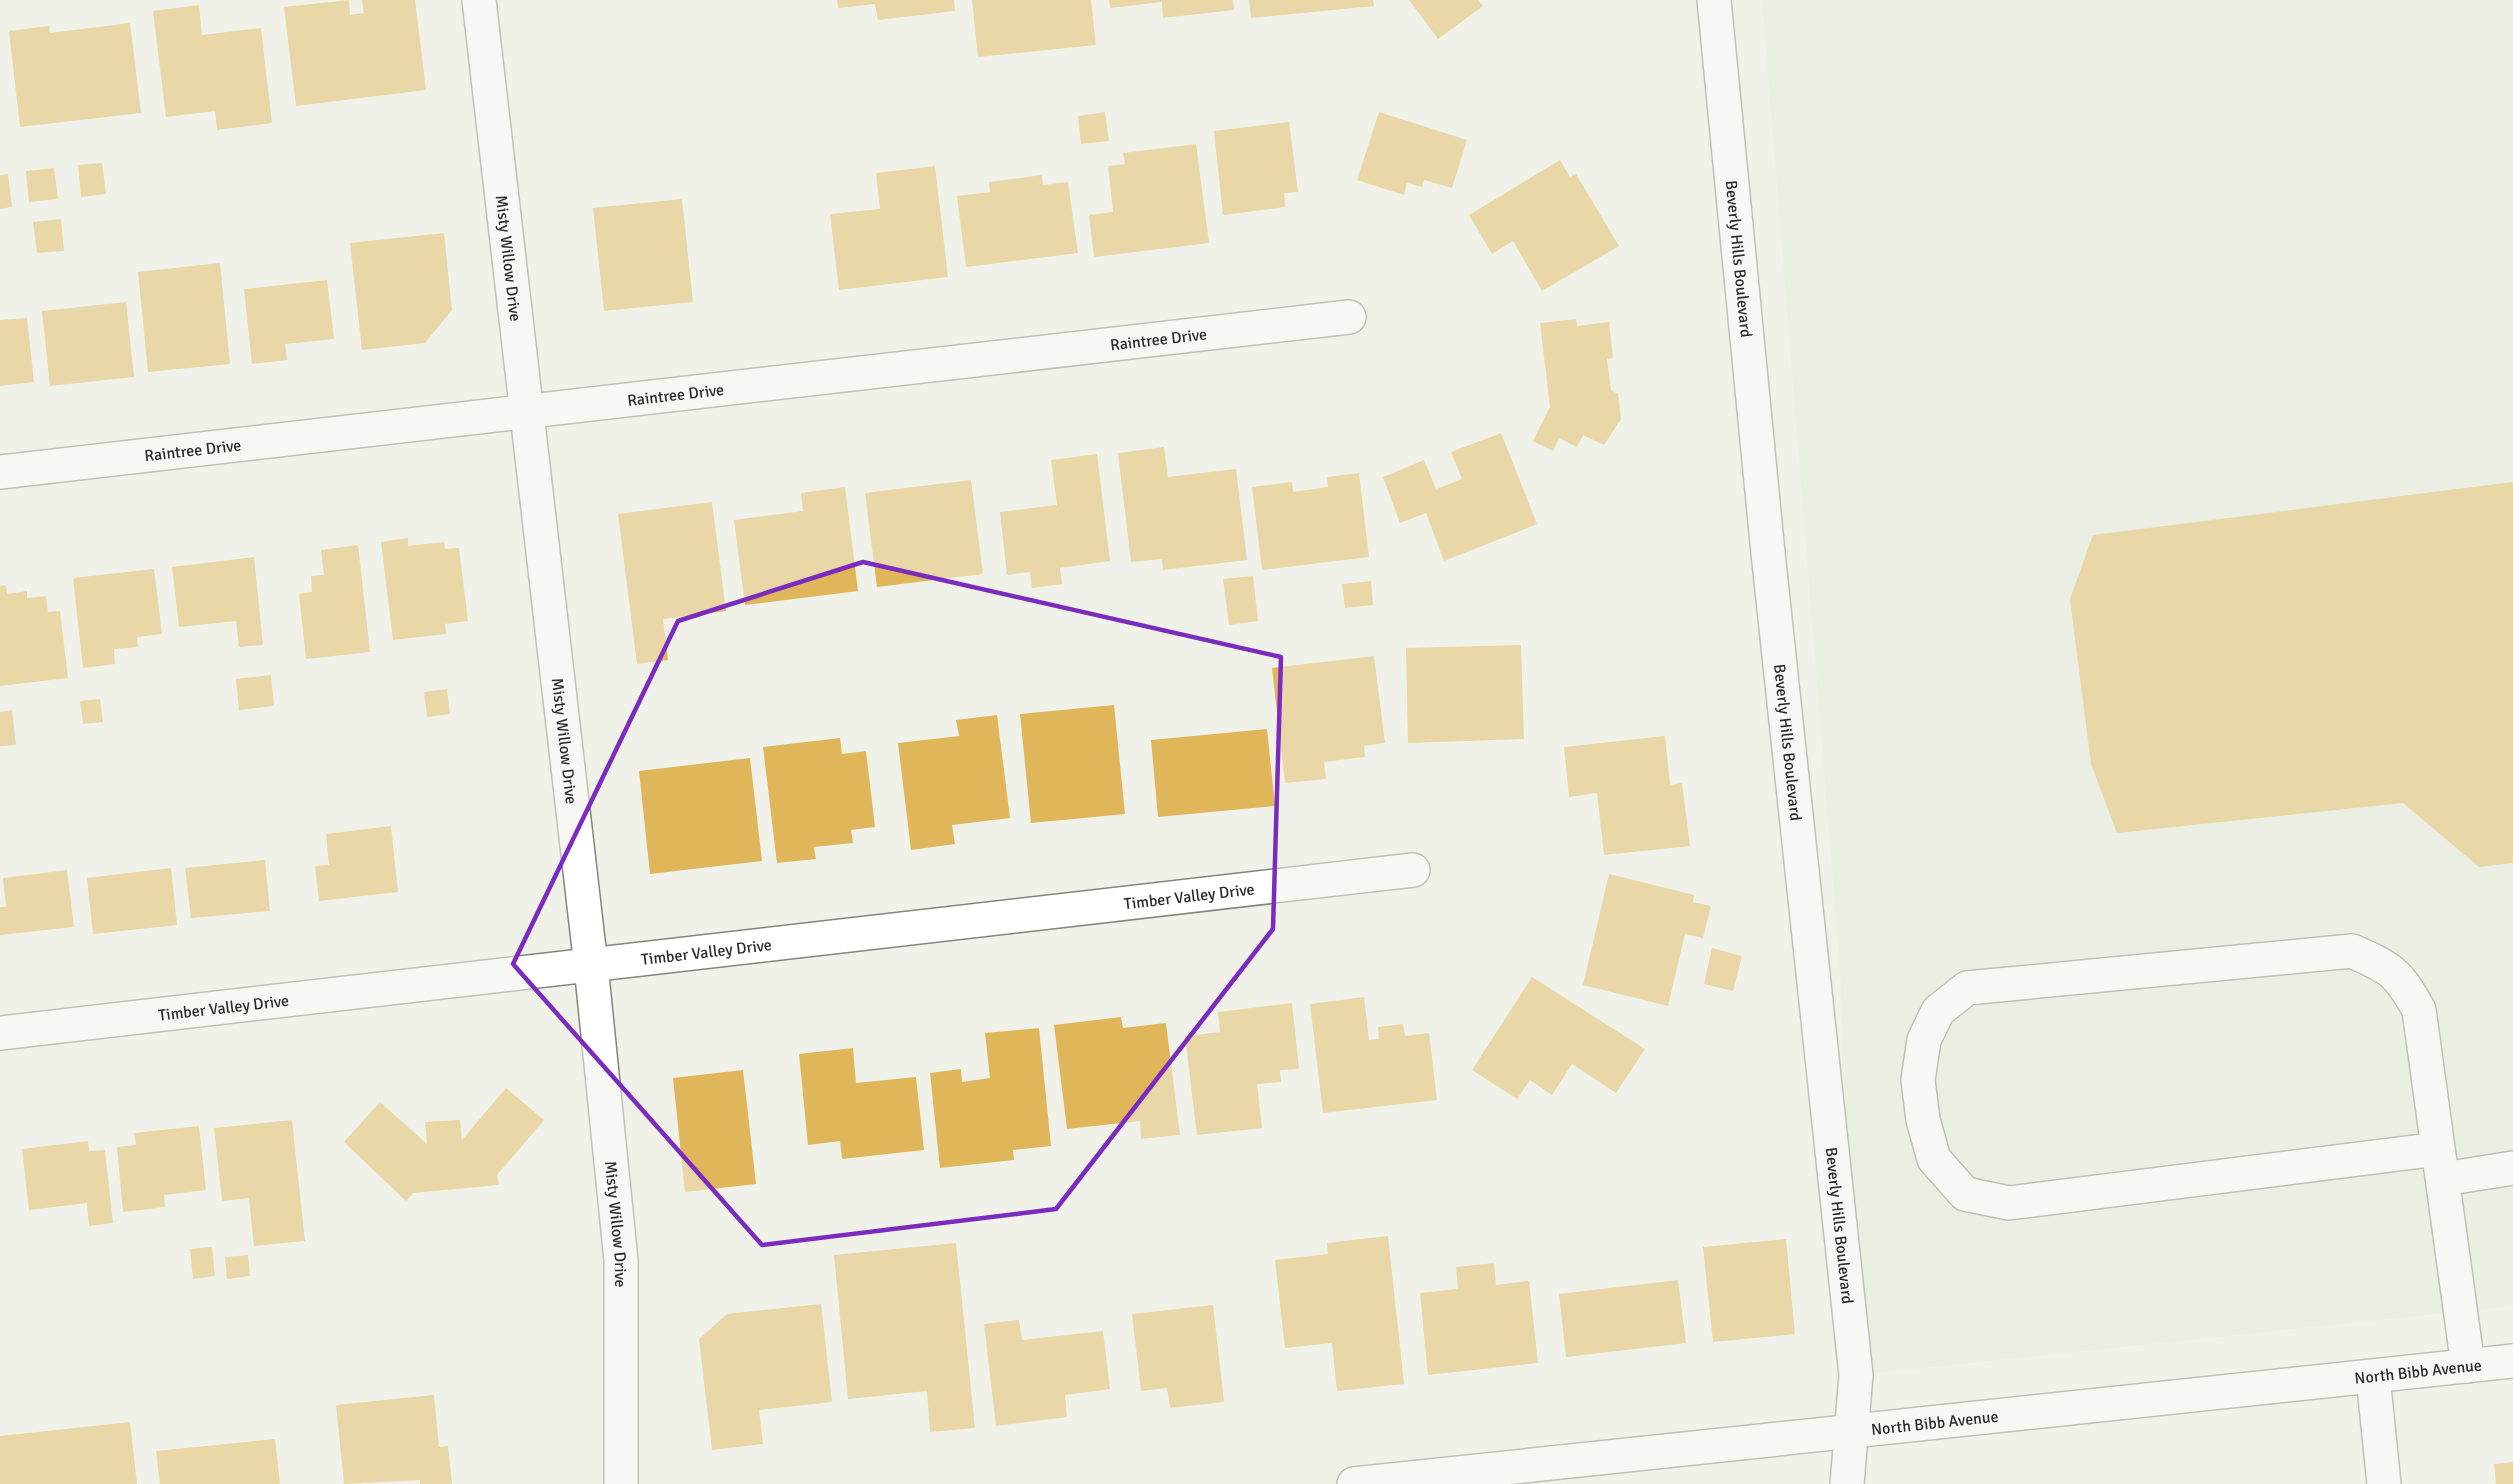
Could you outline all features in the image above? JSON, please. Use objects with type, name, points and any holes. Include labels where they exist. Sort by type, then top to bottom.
[{"type":"street","name":"Misty Willow Drive","points":[[478,0],[591,966],[621,1260],[621,1484]]},
{"type":"street","name":"Beverly Hills Boulevard","points":[[1714,0],[1770,565],[1856,1375],[1847,1484]]},
{"type":"street","name":"Raintree Drive","points":[[0,472],[1349,317]]},
{"type":"street","name":"Timber Valley Drive","points":[[0,1033],[1413,870]]},
{"type":"street","points":[[2468,1366],[2440,1164],[2419,1010],[2403,980],[2380,963],[2352,951],[1967,988],[1938,1011],[1924,1040],[1918,1080],[1923,1120],[1934,1159],[1965,1194],[2009,1203],[2440,1164],[2513,1168]]},
{"type":"street","name":"North Bibb Avenue","points":[[1354,1484],[2513,1361]]},
{"type":"street","points":[[2373,1377],[2384,1484]]},
{"type":"highlighted area","points":[[863,562],[1281,657],[1273,929],[1056,1209],[762,1245],[513,964],[678,621]]},
{"type":"shaded area","points":[[1762,0],[2513,0],[2513,1306],[1856,1375],[1840,970]]},
{"type":"building","points":[[349,0],[350,15],[364,13],[362,0],[415,0],[426,90],[296,106],[284,7]]},
{"type":"building","points":[[837,0],[954,0],[955,11],[878,20],[875,4],[838,8]]},
{"type":"building","points":[[972,0],[1091,0],[1096,45],[978,57]]},
{"type":"building","points":[[1109,0],[1233,0],[1234,10],[1163,18],[1162,2],[1110,8]]},
{"type":"building","points":[[1249,0],[1373,0],[1374,6],[1251,18]]},
{"type":"building","points":[[1409,0],[1478,0],[1483,6],[1438,39]]},
{"type":"building","points":[[199,5],[202,35],[261,28],[272,123],[217,130],[215,111],[166,117],[153,11]]},
{"type":"building","points":[[130,23],[141,113],[20,127],[9,31],[49,26],[50,33]]},
{"type":"building","points":[[1105,112],[1109,141],[1081,144],[1078,116]]},
{"type":"building","points":[[1379,112],[1467,140],[1452,188],[1424,180],[1422,187],[1407,183],[1404,195],[1357,180]]},
{"type":"building","points":[[1289,122],[1298,192],[1284,193],[1285,207],[1223,215],[1214,131]]},
{"type":"building","points":[[1196,144],[1209,243],[1094,257],[1089,215],[1113,212],[1108,166],[1125,164],[1123,153]]},
{"type":"building","points":[[1560,160],[1570,177],[1576,174],[1619,246],[1542,291],[1513,241],[1492,254],[1469,215]]},
{"type":"building","points":[[102,163],[106,194],[81,197],[78,165]]},
{"type":"building","points":[[935,166],[948,277],[839,290],[830,214],[880,209],[876,173]]},
{"type":"building","points":[[54,168],[58,199],[29,202],[26,171]]},
{"type":"building","points":[[8,174],[12,207],[0,209],[0,175]]},
{"type":"building","points":[[1042,175],[1043,185],[1068,182],[1078,253],[966,267],[957,196],[990,192],[989,182]]},
{"type":"building","points":[[682,199],[693,302],[604,311],[593,208]]},
{"type":"building","points":[[61,219],[64,251],[37,253],[33,222]]},
{"type":"building","points":[[444,233],[452,310],[425,343],[362,350],[350,243]]},
{"type":"building","points":[[220,263],[230,364],[148,372],[138,272]]},
{"type":"building","points":[[327,280],[334,339],[285,344],[287,360],[252,364],[244,289]]},
{"type":"building","points":[[126,302],[134,377],[50,386],[42,311]]},
{"type":"building","points":[[27,318],[34,382],[0,386],[0,320]]},
{"type":"building","points":[[1576,319],[1577,326],[1609,322],[1613,358],[1607,359],[1611,390],[1618,394],[1621,419],[1604,445],[1583,435],[1577,447],[1559,438],[1553,451],[1533,441],[1550,407],[1540,323]]},
{"type":"building","points":[[1501,433],[1537,524],[1444,561],[1426,513],[1400,523],[1383,477],[1424,460],[1436,489],[1462,479],[1451,452]]},
{"type":"building","points":[[1164,447],[1168,477],[1236,469],[1247,560],[1163,570],[1162,559],[1131,562],[1118,453]]},
{"type":"building","points":[[1097,454],[1110,561],[1060,568],[1062,584],[1032,588],[1030,572],[1007,575],[1000,512],[1057,505],[1051,460]]},
{"type":"building","points":[[1359,473],[1369,557],[1262,570],[1252,487],[1292,482],[1293,492],[1328,487],[1327,477]]},
{"type":"building","points":[[971,480],[983,574],[877,587],[865,493]]},
{"type":"building","points":[[2513,482],[2513,863],[2479,867],[2403,803],[2117,833],[2091,764],[2070,599],[2093,535]]},
{"type":"building","points":[[845,487],[858,591],[745,605],[734,520],[803,511],[801,493]]},
{"type":"building","points":[[712,502],[726,611],[663,619],[668,660],[637,664],[618,514]]},
{"type":"building","points":[[408,538],[408,546],[444,542],[445,549],[459,548],[468,621],[445,624],[446,634],[393,640],[381,542]]},
{"type":"building","points":[[358,545],[370,652],[306,659],[299,594],[312,592],[311,576],[324,575],[321,550]]},
{"type":"building","points":[[254,557],[263,645],[239,647],[236,621],[179,627],[172,567]]},
{"type":"building","points":[[154,569],[162,634],[137,637],[138,647],[114,649],[115,664],[83,668],[73,578]]},
{"type":"building","points":[[1253,576],[1258,621],[1229,625],[1223,579]]},
{"type":"building","points":[[1371,581],[1373,605],[1345,608],[1342,584]]},
{"type":"building","points":[[6,585],[7,594],[27,591],[27,598],[46,596],[48,612],[60,611],[68,678],[0,686],[0,586]]},
{"type":"building","points":[[1521,645],[1524,739],[1408,743],[1406,648]]},
{"type":"building","points":[[1374,656],[1385,743],[1364,746],[1365,757],[1324,762],[1326,779],[1285,783],[1272,668]]},
{"type":"building","points":[[271,675],[274,706],[239,710],[236,679]]},
{"type":"building","points":[[447,689],[450,714],[427,717],[424,692]]},
{"type":"building","points":[[100,699],[103,722],[83,724],[80,701]]},
{"type":"building","points":[[1114,705],[1125,814],[1031,823],[1020,714]]},
{"type":"building","points":[[12,710],[16,745],[0,746],[0,712]]},
{"type":"building","points":[[997,715],[1010,818],[952,825],[955,844],[911,850],[898,743],[959,736],[956,720]]},
{"type":"building","points":[[1267,729],[1275,806],[1158,817],[1151,740]]},
{"type":"building","points":[[1665,736],[1670,785],[1682,783],[1690,846],[1604,855],[1597,793],[1569,797],[1564,747]]},
{"type":"building","points":[[840,738],[842,754],[866,751],[875,827],[851,830],[853,843],[814,847],[816,859],[777,863],[763,747]]},
{"type":"building","points":[[750,758],[762,861],[650,874],[639,771]]},
{"type":"building","points":[[391,826],[398,892],[319,901],[315,866],[329,865],[326,834]]},
{"type":"building","points":[[265,860],[270,911],[191,918],[185,868]]},
{"type":"building","points":[[171,868],[177,925],[93,934],[87,878]]},
{"type":"building","points":[[67,870],[74,927],[0,935],[0,907],[6,907],[3,878]]},
{"type":"building","points":[[1609,874],[1694,895],[1693,902],[1711,906],[1703,938],[1685,934],[1668,1006],[1583,985]]},
{"type":"building","points":[[1712,948],[1742,956],[1733,991],[1704,984]]},
{"type":"building","points":[[1532,977],[1645,1049],[1616,1093],[1572,1064],[1552,1095],[1530,1080],[1517,1099],[1472,1070]]},
{"type":"building","points":[[1364,997],[1369,1040],[1379,1039],[1378,1027],[1403,1024],[1405,1036],[1429,1033],[1437,1100],[1323,1113],[1310,1004]]},
{"type":"building","points":[[1292,1003],[1299,1069],[1280,1070],[1281,1082],[1257,1084],[1262,1128],[1197,1135],[1185,1036],[1220,1032],[1218,1012]]},
{"type":"building","points":[[1121,1017],[1123,1028],[1166,1023],[1180,1135],[1141,1139],[1140,1121],[1067,1129],[1054,1025]]},
{"type":"building","points":[[1039,1028],[1051,1146],[1013,1150],[1014,1160],[940,1168],[930,1073],[961,1069],[962,1082],[990,1078],[985,1033]]},
{"type":"building","points":[[853,1048],[856,1083],[916,1077],[924,1150],[842,1159],[840,1141],[808,1145],[799,1054]]},
{"type":"building","points":[[743,1070],[756,1184],[685,1192],[673,1078]]},
{"type":"building","points":[[506,1088],[544,1120],[497,1175],[499,1185],[413,1193],[406,1201],[344,1142],[380,1102],[427,1144],[425,1122],[460,1120],[462,1140]]},
{"type":"building","points":[[292,1120],[305,1241],[254,1246],[249,1198],[222,1201],[214,1128]]},
{"type":"building","points":[[199,1126],[206,1190],[164,1195],[165,1207],[123,1212],[117,1147],[136,1145],[134,1133]]},
{"type":"building","points":[[88,1141],[89,1151],[105,1150],[113,1223],[89,1226],[87,1203],[29,1210],[22,1149]]},
{"type":"building","points":[[1388,1236],[1404,1384],[1337,1391],[1332,1343],[1285,1348],[1275,1260],[1328,1254],[1327,1243]]},
{"type":"building","points":[[1786,1239],[1795,1334],[1713,1342],[1703,1247]]},
{"type":"building","points":[[956,1243],[975,1428],[930,1432],[927,1391],[848,1399],[834,1255]]},
{"type":"building","points":[[212,1247],[215,1276],[193,1279],[190,1249]]},
{"type":"building","points":[[248,1255],[250,1276],[227,1279],[225,1257]]},
{"type":"building","points":[[1494,1263],[1496,1285],[1529,1281],[1538,1363],[1428,1375],[1420,1293],[1458,1289],[1456,1267]]},
{"type":"building","points":[[1678,1280],[1686,1343],[1566,1357],[1559,1294]]},
{"type":"building","points":[[821,1304],[832,1402],[759,1410],[763,1444],[712,1450],[699,1339],[727,1314]]},
{"type":"building","points":[[1213,1305],[1224,1402],[1170,1408],[1167,1388],[1141,1391],[1132,1314]]},
{"type":"building","points":[[1019,1320],[1022,1340],[1103,1331],[1110,1389],[1065,1395],[1067,1417],[996,1426],[984,1324]]},
{"type":"building","points":[[434,1395],[439,1447],[448,1446],[452,1484],[420,1484],[420,1480],[344,1484],[336,1405]]},
{"type":"building","points":[[130,1422],[137,1484],[0,1484],[0,1436]]},
{"type":"building","points":[[275,1439],[280,1484],[160,1484],[156,1451]]},
{"type":"building","points":[[2513,1462],[2513,1484],[2496,1484],[2494,1464]]}]
